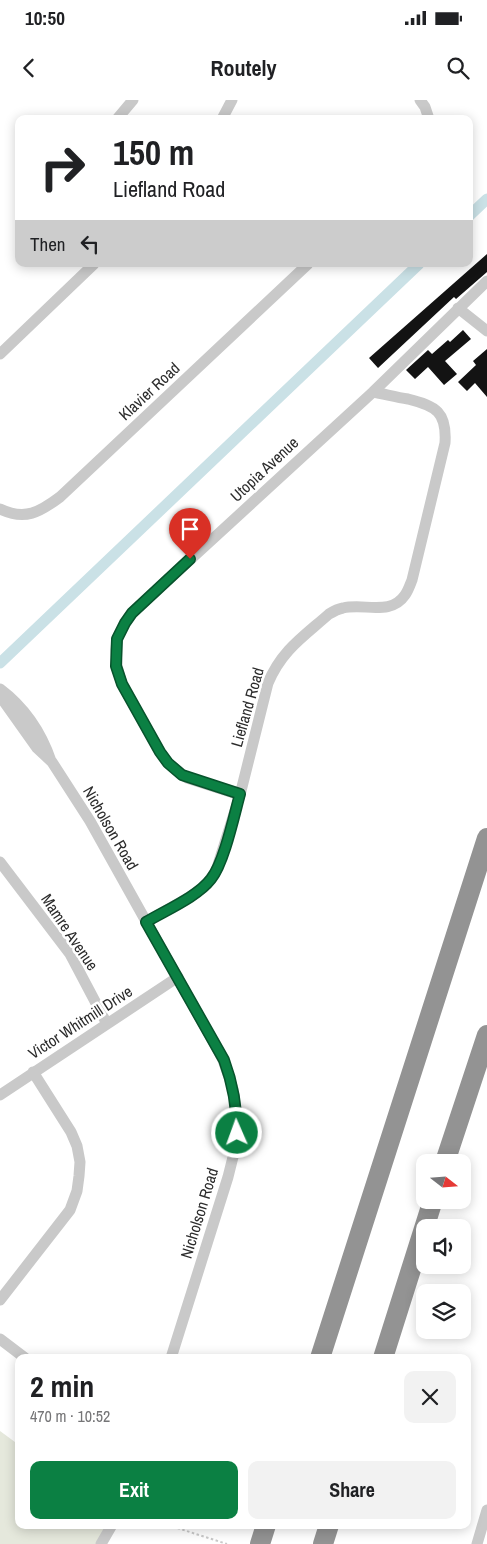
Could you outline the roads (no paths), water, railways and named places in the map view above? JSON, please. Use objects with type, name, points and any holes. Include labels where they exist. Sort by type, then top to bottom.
[{"type":"highway","points":[[321,1354],[487,838]]},
{"type":"highway","points":[[449,1154],[487,1035]]},
{"type":"highway","points":[[384,1354],[430,1209]]},
{"type":"highway","points":[[260,1544],[265,1529]]},
{"type":"highway","points":[[323,1544],[328,1529]]},
{"type":"street","points":[[120,115],[133,100]]},
{"type":"street","points":[[224,115],[232,100]]},
{"type":"street","points":[[420,100],[428,115]]},
{"type":"street","points":[[0,354],[91,267]]},
{"type":"street","name":"Klavier Road","points":[[0,509],[14,514],[33,513],[41,511],[60,497],[305,267]]},
{"type":"street","name":"Utopia Avenue","points":[[240,794],[187,778],[168,763],[122,684],[116,666],[117,639],[132,613],[373,392],[487,281]]},
{"type":"street","points":[[458,308],[487,331]]},
{"type":"street","name":"Liefland Road","points":[[146,922],[192,895],[211,879],[221,858],[240,794],[268,683],[275,667],[285,653],[329,614],[337,610],[357,606],[385,607],[399,602],[405,595],[412,580],[445,443],[446,430],[443,418],[433,407],[373,392]]},
{"type":"street","name":"Nicholson Road","points":[[0,689],[14,701],[38,730],[45,742],[52,762],[90,821],[178,977],[219,1052],[229,1076],[235,1102],[237,1133],[233,1157],[172,1354]]},
{"type":"street","name":"Nicholson Road","points":[[0,696],[37,748],[52,762]]},
{"type":"street","name":"Mamre Avenue","points":[[0,862],[70,954],[107,1024]]},
{"type":"street","name":"Victor Whitmill Drive","points":[[0,1094],[178,977]]},
{"type":"street","points":[[0,1300],[70,1210],[77,1191],[79,1176],[78,1154],[71,1132],[33,1072]]},
{"type":"street","points":[[0,1339],[20,1354]]},
{"type":"street","points":[[477,1544],[487,1510]]},
{"type":"street","points":[[101,1544],[110,1529]]},
{"type":"waterway","points":[[473,212],[487,199]]},
{"type":"waterway","points":[[0,663],[416,267]]}]
